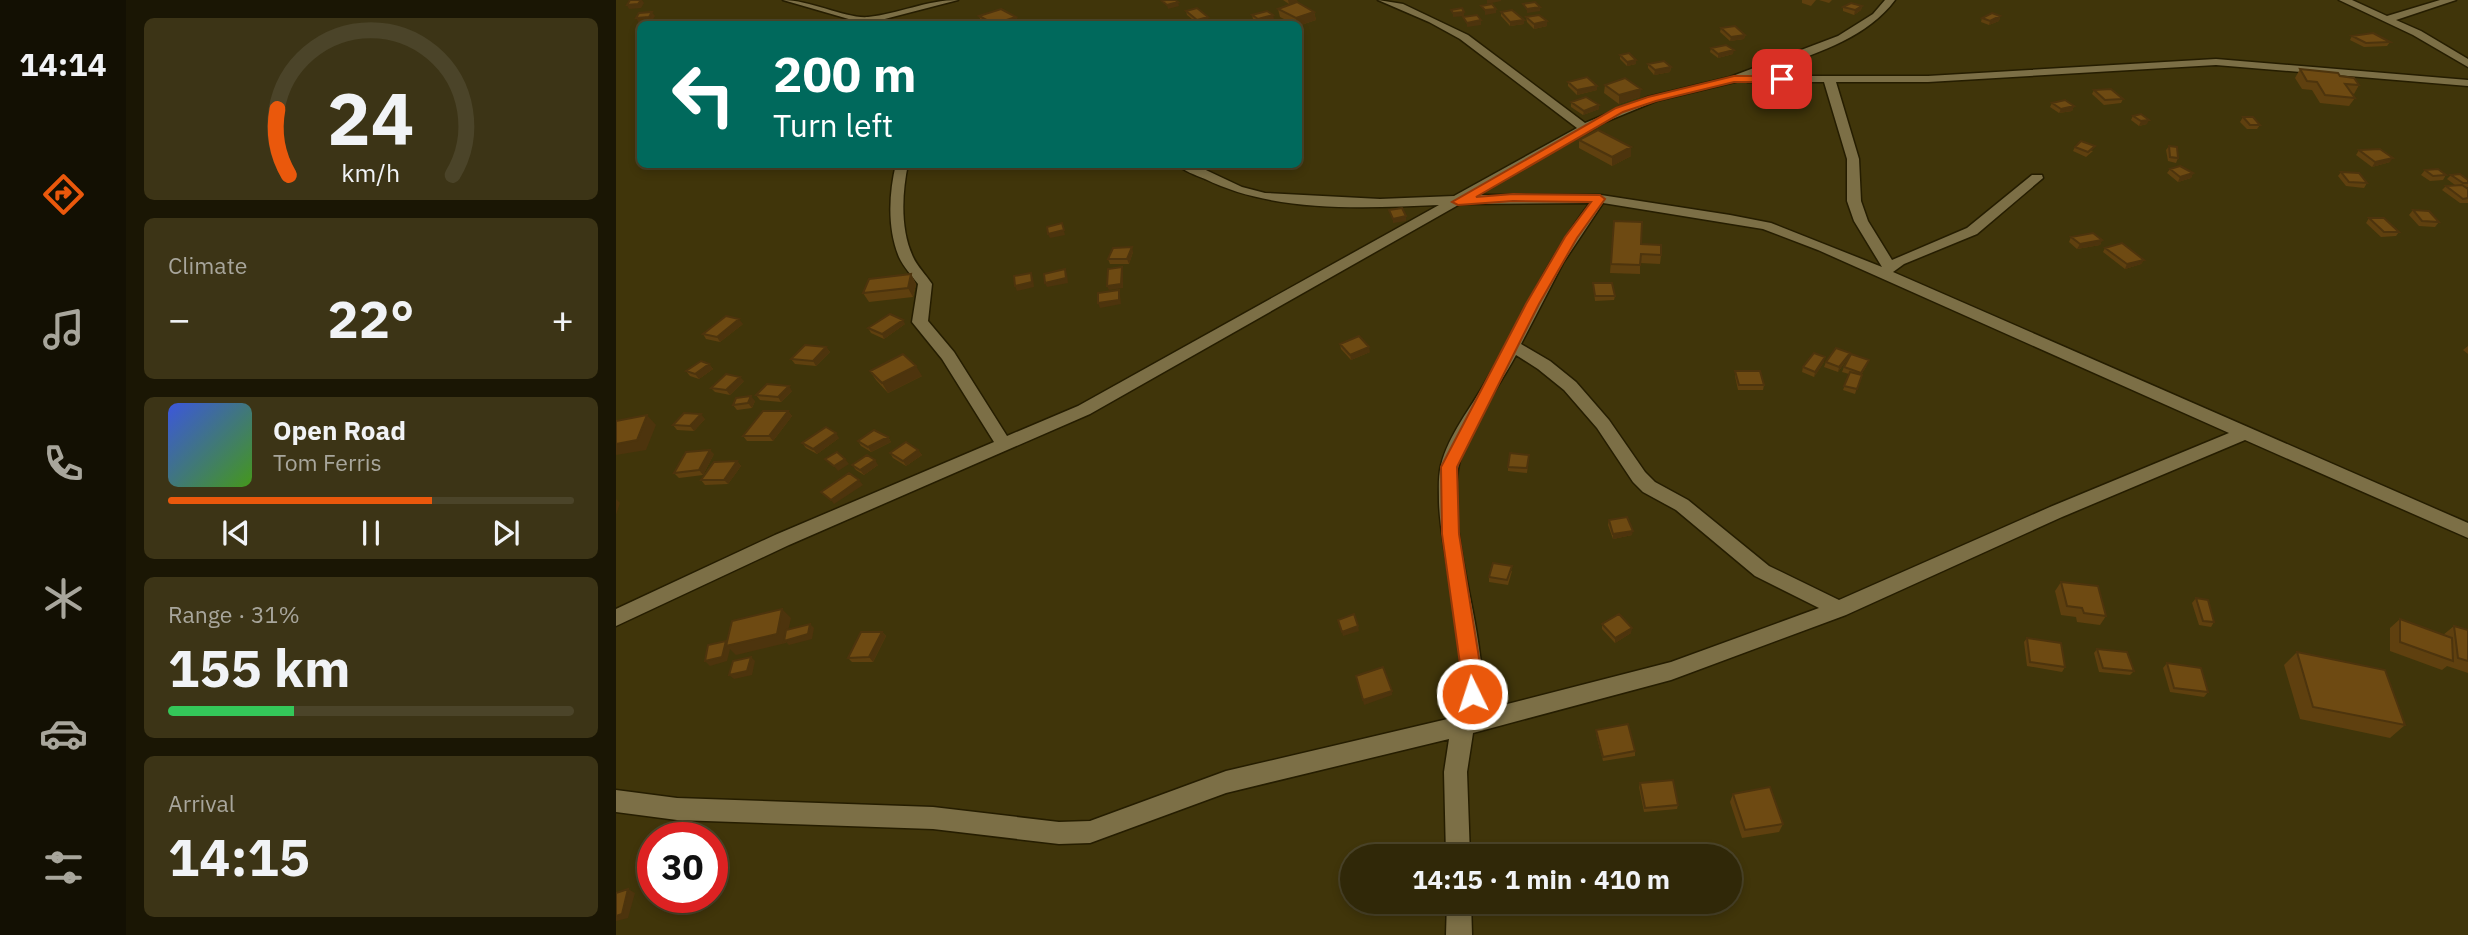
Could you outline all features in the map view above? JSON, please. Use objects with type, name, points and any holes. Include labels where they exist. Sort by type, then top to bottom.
[{"type":"street","points":[[788,0],[865,21],[953,0]]},
{"type":"street","points":[[1384,0],[1430,18],[1482,49],[1553,108],[1586,128]]},
{"type":"street","points":[[616,618],[782,540],[1005,446],[1118,392],[1620,110],[1652,99],[1734,79],[1842,38],[1877,16],[1891,0]]},
{"type":"street","points":[[2344,0],[2387,19],[2468,64]]},
{"type":"street","points":[[2387,19],[2451,0]]},
{"type":"street","points":[[1734,79],[1928,79],[2216,62],[2468,83]]},
{"type":"street","points":[[1829,79],[1853,159],[1854,201],[1860,221],[1885,270]]},
{"type":"street","points":[[901,168],[896,204],[906,257],[925,284],[920,322],[948,356],[1005,446]]},
{"type":"street","points":[[1190,168],[1237,190],[1265,197],[1380,203],[1513,198],[1600,199],[1766,226],[1885,270],[2243,434],[2468,531]]},
{"type":"street","points":[[1885,270],[1972,232],[2037,178]]},
{"type":"street","points":[[1458,844],[1456,760],[1467,723],[1472,687],[1464,614],[1454,564],[1449,467],[1571,237],[1600,199]]},
{"type":"street","points":[[1512,346],[1544,365],[1570,386],[1603,424],[1639,477],[1649,487],[1682,505],[1762,571],[1839,609]]},
{"type":"street","points":[[616,801],[677,809],[933,818],[1059,833],[1107,828],[1226,782],[1294,764],[1388,746],[1671,671],[1839,609],[2056,512],[2243,434]]},
{"type":"street","points":[[1459,914],[1459,935]]},
{"type":"building","points":[[630,0],[641,0],[638,4],[627,5]]},
{"type":"building","points":[[1162,1],[1178,2],[1167,5]]},
{"type":"building","points":[[1297,2],[1314,12],[1296,18],[1278,9]]},
{"type":"building","points":[[1535,2],[1540,7],[1527,9],[1523,4]]},
{"type":"building","points":[[1851,3],[1862,6],[1855,10],[1843,7]]},
{"type":"building","points":[[1492,4],[1496,9],[1485,10],[1481,6]]},
{"type":"building","points":[[1197,8],[1208,17],[1197,20],[1186,11]]},
{"type":"building","points":[[1462,8],[1464,12],[1453,13],[1451,10]]},
{"type":"building","points":[[1001,9],[1016,17],[1003,21],[988,21],[979,16]]},
{"type":"building","points":[[1512,10],[1524,20],[1510,22],[1501,12]]},
{"type":"building","points":[[1267,11],[1273,15],[1258,19],[1252,15]]},
{"type":"building","points":[[652,12],[649,17],[636,18],[639,13]]},
{"type":"building","points":[[1992,13],[2000,16],[1990,21],[1982,18]]},
{"type":"building","points":[[1477,15],[1481,20],[1467,23],[1463,17]]},
{"type":"building","points":[[1539,15],[1547,21],[1534,24],[1526,17]]},
{"type":"building","points":[[1735,26],[1745,35],[1731,37],[1721,28]]},
{"type":"building","points":[[2373,33],[2390,42],[2366,43],[2352,36]]},
{"type":"building","points":[[1726,45],[1734,50],[1718,54],[1711,48]]},
{"type":"building","points":[[1629,53],[1636,60],[1627,62],[1620,55]]},
{"type":"building","points":[[1664,61],[1671,67],[1655,70],[1648,64]]},
{"type":"building","points":[[2300,69],[2338,73],[2340,76],[2354,78],[2359,85],[2345,84],[2355,98],[2325,95],[2317,82],[2307,81]]},
{"type":"building","points":[[1587,77],[1597,86],[1577,90],[1568,82]]},
{"type":"building","points":[[1625,78],[1641,89],[1619,95],[1605,85]]},
{"type":"building","points":[[2111,89],[2123,99],[2105,100],[2094,90]]},
{"type":"building","points":[[1586,97],[1599,105],[1584,111],[1571,102]]},
{"type":"building","points":[[2065,100],[2074,106],[2061,109],[2052,103]]},
{"type":"building","points":[[2141,114],[2149,120],[2141,121],[2133,116]]},
{"type":"building","points":[[2243,117],[2253,117],[2260,125],[2250,125]]},
{"type":"building","points":[[1598,130],[1631,147],[1612,157],[1579,140]]},
{"type":"building","points":[[2081,141],[2095,146],[2088,152],[2075,147]]},
{"type":"building","points":[[2169,146],[2177,147],[2178,158],[2170,157]]},
{"type":"building","points":[[2380,149],[2393,158],[2375,162],[2359,150]]},
{"type":"building","points":[[2180,166],[2193,173],[2180,177],[2170,169]]},
{"type":"building","points":[[2438,169],[2446,175],[2433,176],[2425,170]]},
{"type":"building","points":[[2341,172],[2359,173],[2367,183],[2349,182]]},
{"type":"building","points":[[2460,174],[2468,183],[2463,183],[2451,175]]},
{"type":"building","points":[[2462,185],[2468,189],[2468,198],[2463,199],[2446,186]]},
{"type":"building","points":[[1402,208],[1406,216],[1393,219],[1389,210]]},
{"type":"building","points":[[2413,210],[2429,211],[2439,222],[2422,221]]},
{"type":"building","points":[[2369,218],[2384,218],[2399,232],[2384,232]]},
{"type":"building","points":[[1614,221],[1642,222],[1641,244],[1661,245],[1661,255],[1641,254],[1640,265],[1611,264]]},
{"type":"building","points":[[1062,223],[1064,230],[1048,234],[1047,227]]},
{"type":"building","points":[[2093,233],[2102,240],[2080,244],[2071,237]]},
{"type":"building","points":[[2122,243],[2144,260],[2127,264],[2105,248]]},
{"type":"building","points":[[1132,247],[1127,259],[1108,259],[1113,248]]},
{"type":"building","points":[[1122,267],[1121,284],[1107,286],[1108,269]]},
{"type":"building","points":[[1065,269],[1066,278],[1045,283],[1044,274]]},
{"type":"building","points":[[1031,273],[1032,282],[1015,286],[1014,276]]},
{"type":"building","points":[[911,274],[908,288],[863,293],[869,279]]},
{"type":"building","points":[[1593,283],[1612,283],[1615,296],[1595,296]]},
{"type":"building","points":[[1119,290],[1119,300],[1098,303],[1098,293]]},
{"type":"building","points":[[890,314],[903,320],[882,334],[868,328]]},
{"type":"building","points":[[726,316],[739,319],[717,337],[703,334]]},
{"type":"building","points":[[1359,336],[1369,347],[1350,355],[1340,344]]},
{"type":"building","points":[[805,345],[826,347],[813,361],[791,359]]},
{"type":"building","points":[[1836,348],[1850,353],[1839,367],[1826,362]]},
{"type":"building","points":[[1814,353],[1825,357],[1815,372],[1803,367]]},
{"type":"building","points":[[903,354],[916,366],[882,383],[870,371]]},
{"type":"building","points":[[1851,354],[1869,360],[1861,373],[1844,367]]},
{"type":"building","points":[[701,361],[709,364],[695,374],[686,371]]},
{"type":"building","points":[[1735,371],[1760,371],[1764,385],[1739,385]]},
{"type":"building","points":[[1850,372],[1862,375],[1857,389],[1844,386]]},
{"type":"building","points":[[726,374],[740,377],[726,390],[711,388]]},
{"type":"building","points":[[767,384],[789,386],[778,397],[756,395]]},
{"type":"building","points":[[751,396],[748,403],[733,405],[736,398]]},
{"type":"building","points":[[763,411],[788,411],[769,436],[743,436]]},
{"type":"building","points":[[684,413],[701,414],[690,426],[673,425]]},
{"type":"building","points":[[647,415],[637,440],[616,444],[616,421]]},
{"type":"building","points":[[826,427],[836,433],[813,449],[802,443]]},
{"type":"building","points":[[874,430],[888,437],[868,447],[858,441]]},
{"type":"building","points":[[906,442],[918,450],[903,461],[890,453]]},
{"type":"building","points":[[710,450],[699,470],[674,473],[686,452]]},
{"type":"building","points":[[837,452],[845,459],[834,466],[825,459]]},
{"type":"building","points":[[1510,453],[1529,455],[1527,468],[1508,467]]},
{"type":"building","points":[[867,455],[875,460],[860,470],[852,465]]},
{"type":"building","points":[[737,461],[724,480],[701,480],[714,462]]},
{"type":"building","points":[[849,473],[859,480],[831,500],[821,492]]},
{"type":"building","points":[[1627,517],[1633,531],[1613,534],[1609,520]]},
{"type":"building","points":[[1493,563],[1512,566],[1507,580],[1489,577]]},
{"type":"building","points":[[2061,582],[2098,586],[2106,616],[2084,613],[2082,608],[2067,606]]},
{"type":"building","points":[[2196,598],[2208,600],[2214,622],[2203,621]]},
{"type":"building","points":[[782,609],[777,634],[726,646],[732,621]]},
{"type":"building","points":[[1354,614],[1358,626],[1342,632],[1338,620]]},
{"type":"building","points":[[1619,614],[1632,628],[1615,638],[1602,624]]},
{"type":"building","points":[[2400,619],[2452,638],[2453,661],[2400,642]]},
{"type":"building","points":[[810,624],[808,634],[784,641],[786,630]]},
{"type":"building","points":[[2454,626],[2468,630],[2468,661],[2458,658]]},
{"type":"building","points":[[861,632],[882,632],[869,657],[848,658]]},
{"type":"building","points":[[2027,638],[2061,643],[2065,667],[2030,662]]},
{"type":"building","points":[[726,641],[722,657],[705,661],[708,645]]},
{"type":"building","points":[[2097,649],[2127,652],[2134,671],[2103,668]]},
{"type":"building","points":[[2297,652],[2385,670],[2405,725],[2313,707]]},
{"type":"building","points":[[751,657],[747,671],[729,675],[733,661]]},
{"type":"building","points":[[2167,663],[2201,668],[2208,692],[2174,688]]},
{"type":"building","points":[[1383,667],[1392,691],[1363,700],[1356,676]]},
{"type":"building","points":[[1628,724],[1635,751],[1603,757],[1596,730]]},
{"type":"building","points":[[1673,780],[1678,805],[1645,808],[1640,783]]},
{"type":"building","points":[[1770,787],[1783,824],[1745,830],[1733,794]]},
{"type":"building","points":[[628,889],[622,914],[616,916],[616,893]]},
{"type":"route","points":[[1472,694],[1471,664],[1450,534],[1449,467],[1532,304],[1571,237],[1600,199],[1552,197],[1458,202],[1620,110],[1652,99],[1734,79],[1782,79]]}]
